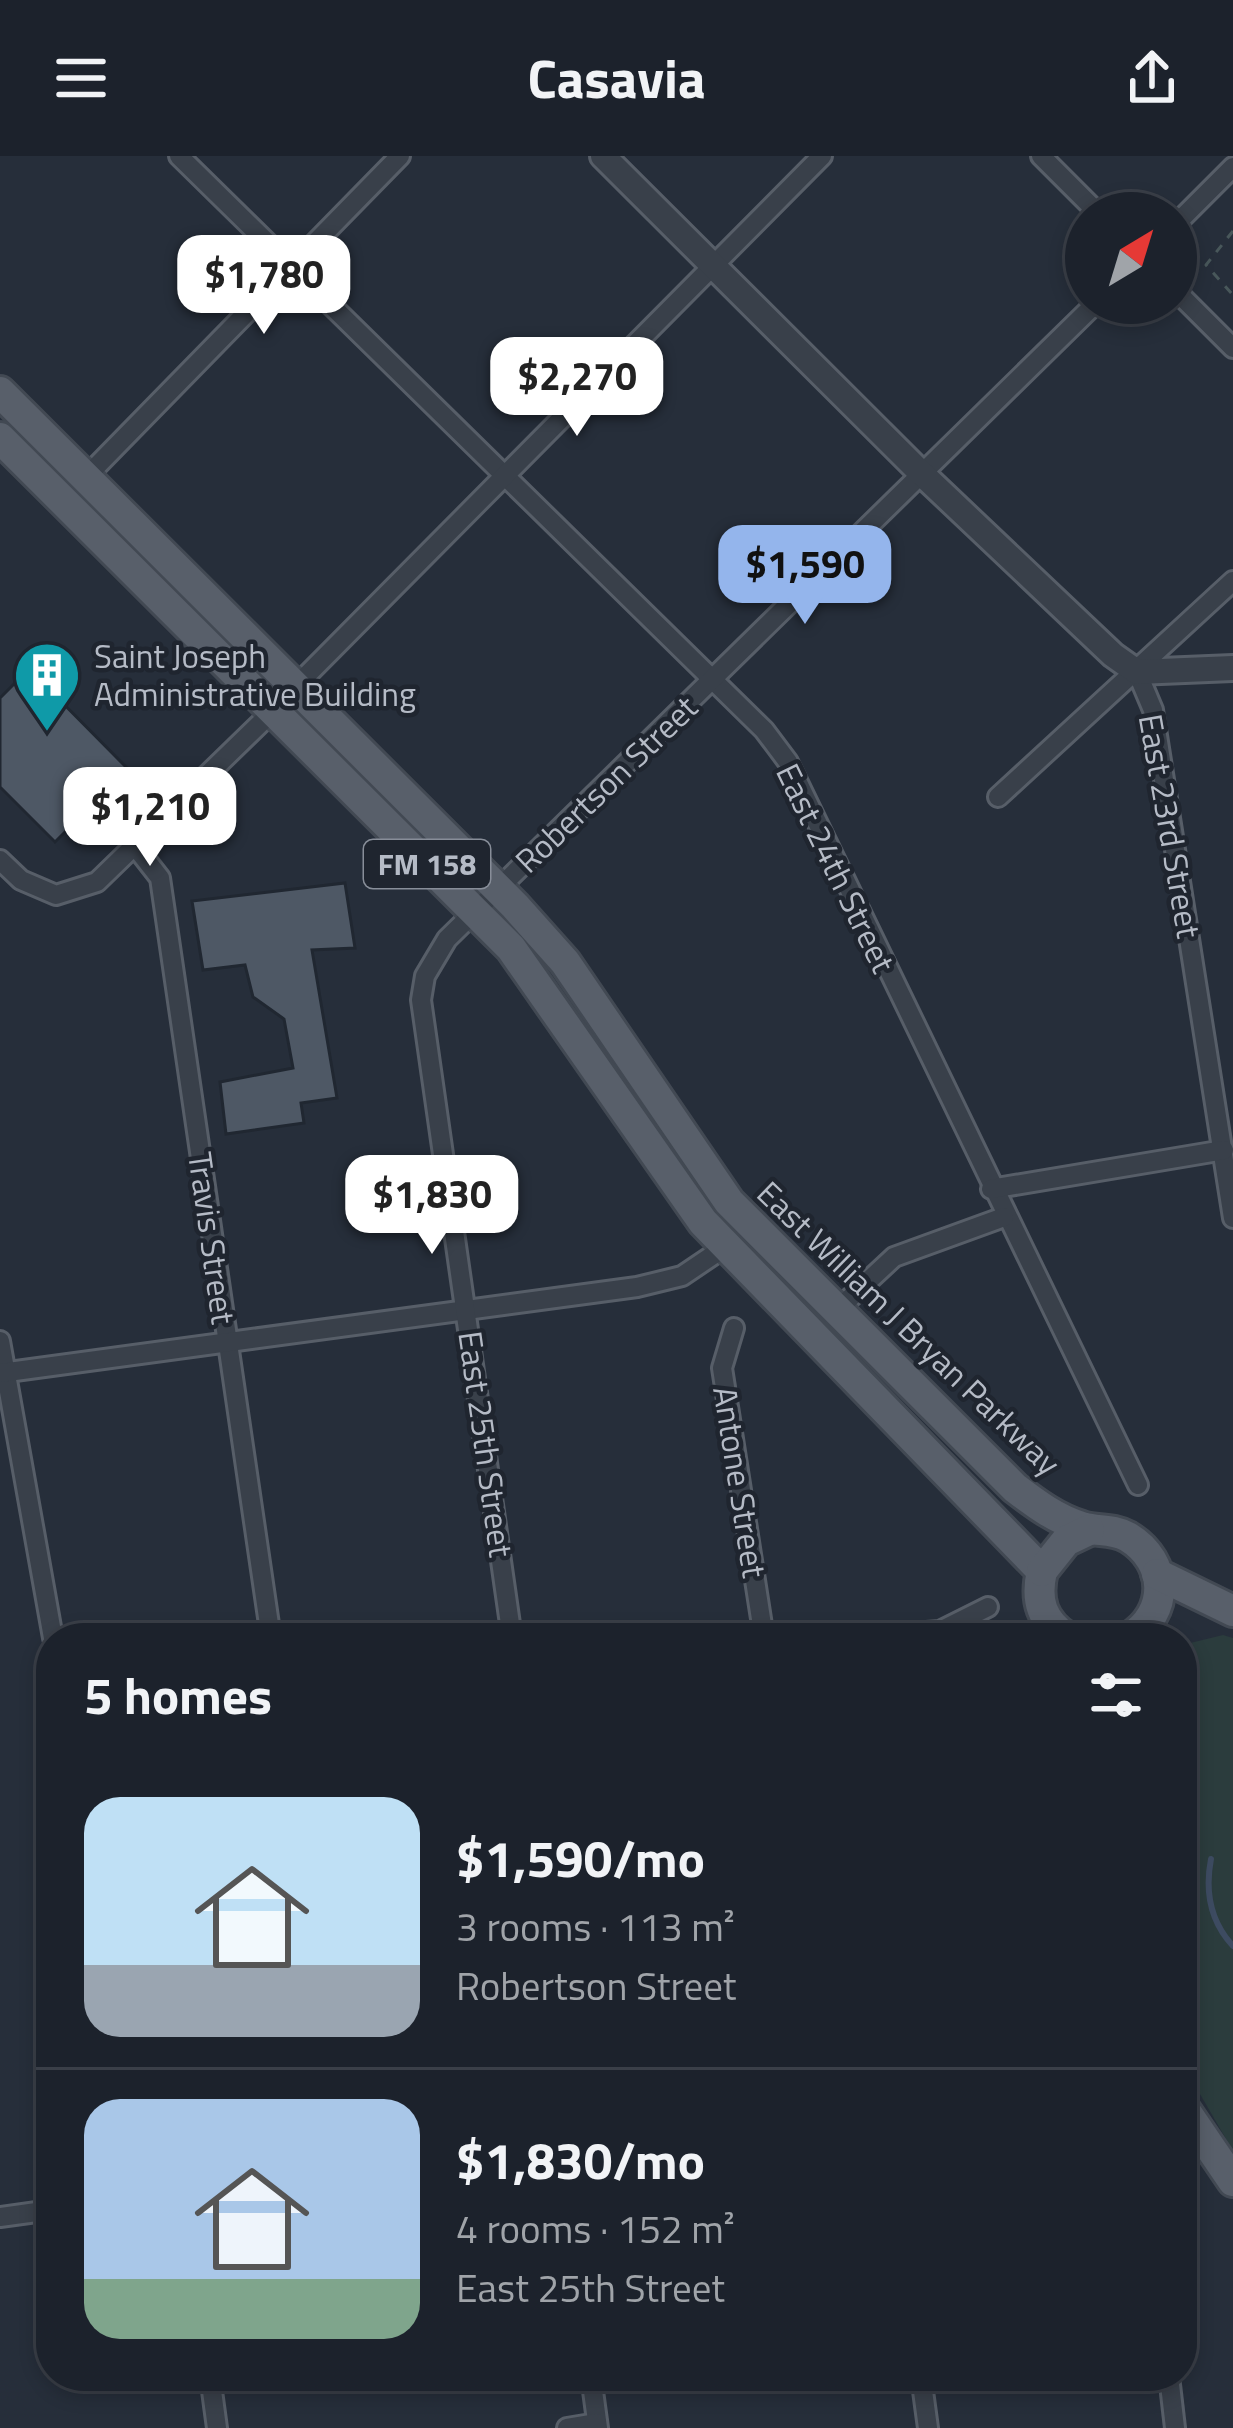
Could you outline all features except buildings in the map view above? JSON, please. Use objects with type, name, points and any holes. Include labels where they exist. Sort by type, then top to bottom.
[{"type":"main road","name":"East William J Bryan Parkway","points":[[0,392],[498,889],[565,962],[729,1202],[1016,1488],[1057,1518],[1130,1539],[1148,1554],[1157,1574],[1233,1611]]},
{"type":"main road","name":"East William J Bryan Parkway","points":[[0,438],[476,912],[539,983],[680,1192],[725,1246],[986,1508],[1042,1571]]},
{"type":"main road","points":[[1049,1623],[1039,1603],[1042,1571],[1066,1541],[1089,1530]]},
{"type":"main road","points":[[1145,1623],[1158,1610],[1157,1574]]},
{"type":"main road","points":[[1197,2128],[1233,2181]]},
{"type":"street","name":"East 24th Street","points":[[179,156],[710,683],[764,730],[788,762],[1138,1486]]},
{"type":"street","points":[[86,477],[400,156]]},
{"type":"street","name":"East 23rd Street","points":[[603,156],[921,473],[1137,672],[1153,710],[1233,1219]]},
{"type":"street","points":[[296,686],[822,156]]},
{"type":"street","points":[[1042,156],[1077,192]]},
{"type":"street","points":[[1197,203],[1233,166]]},
{"type":"street","points":[[1197,312],[1233,348]]},
{"type":"street","name":"Robertson Street","points":[[476,912],[1074,324]]},
{"type":"street","points":[[998,797],[1233,580]]},
{"type":"street","points":[[1137,672],[1233,668]]},
{"type":"street","points":[[0,860],[21,880],[56,895],[97,882],[274,711]]},
{"type":"street","name":"Travis Street","points":[[135,846],[160,878],[269,1623]]},
{"type":"street","name":"East 25th Street","points":[[476,912],[434,958],[421,1000],[510,1623]]},
{"type":"street","points":[[991,1189],[1225,1150]]},
{"type":"street","points":[[836,1310],[894,1257],[1004,1217]]},
{"type":"street","points":[[2,1373],[682,1276],[725,1246]]},
{"type":"street","name":"Antone Street","points":[[734,1328],[722,1368],[762,1623]]},
{"type":"street","points":[[0,1341],[2,1373],[50,1623]]},
{"type":"street","points":[[955,1623],[988,1607]]},
{"type":"street","points":[[0,2217],[36,2212]]},
{"type":"street","points":[[212,2391],[218,2428]]},
{"type":"street","points":[[567,2428],[597,2426],[593,2391]]},
{"type":"street","points":[[923,2391],[928,2428]]},
{"type":"street","points":[[1171,2391],[1175,2428]]},
{"type":"path","points":[[1233,231],[1206,266],[1233,295]]},
{"type":"shaded area","points":[[1223,1635],[1233,1638],[1233,2151],[1197,2089],[1197,1641]]},
{"type":"waterway","points":[[1211,1859],[1211,1905],[1233,1946]]},
{"type":"place","name":"Saint Joseph Administrative Building","points":[[47,734]]}]
